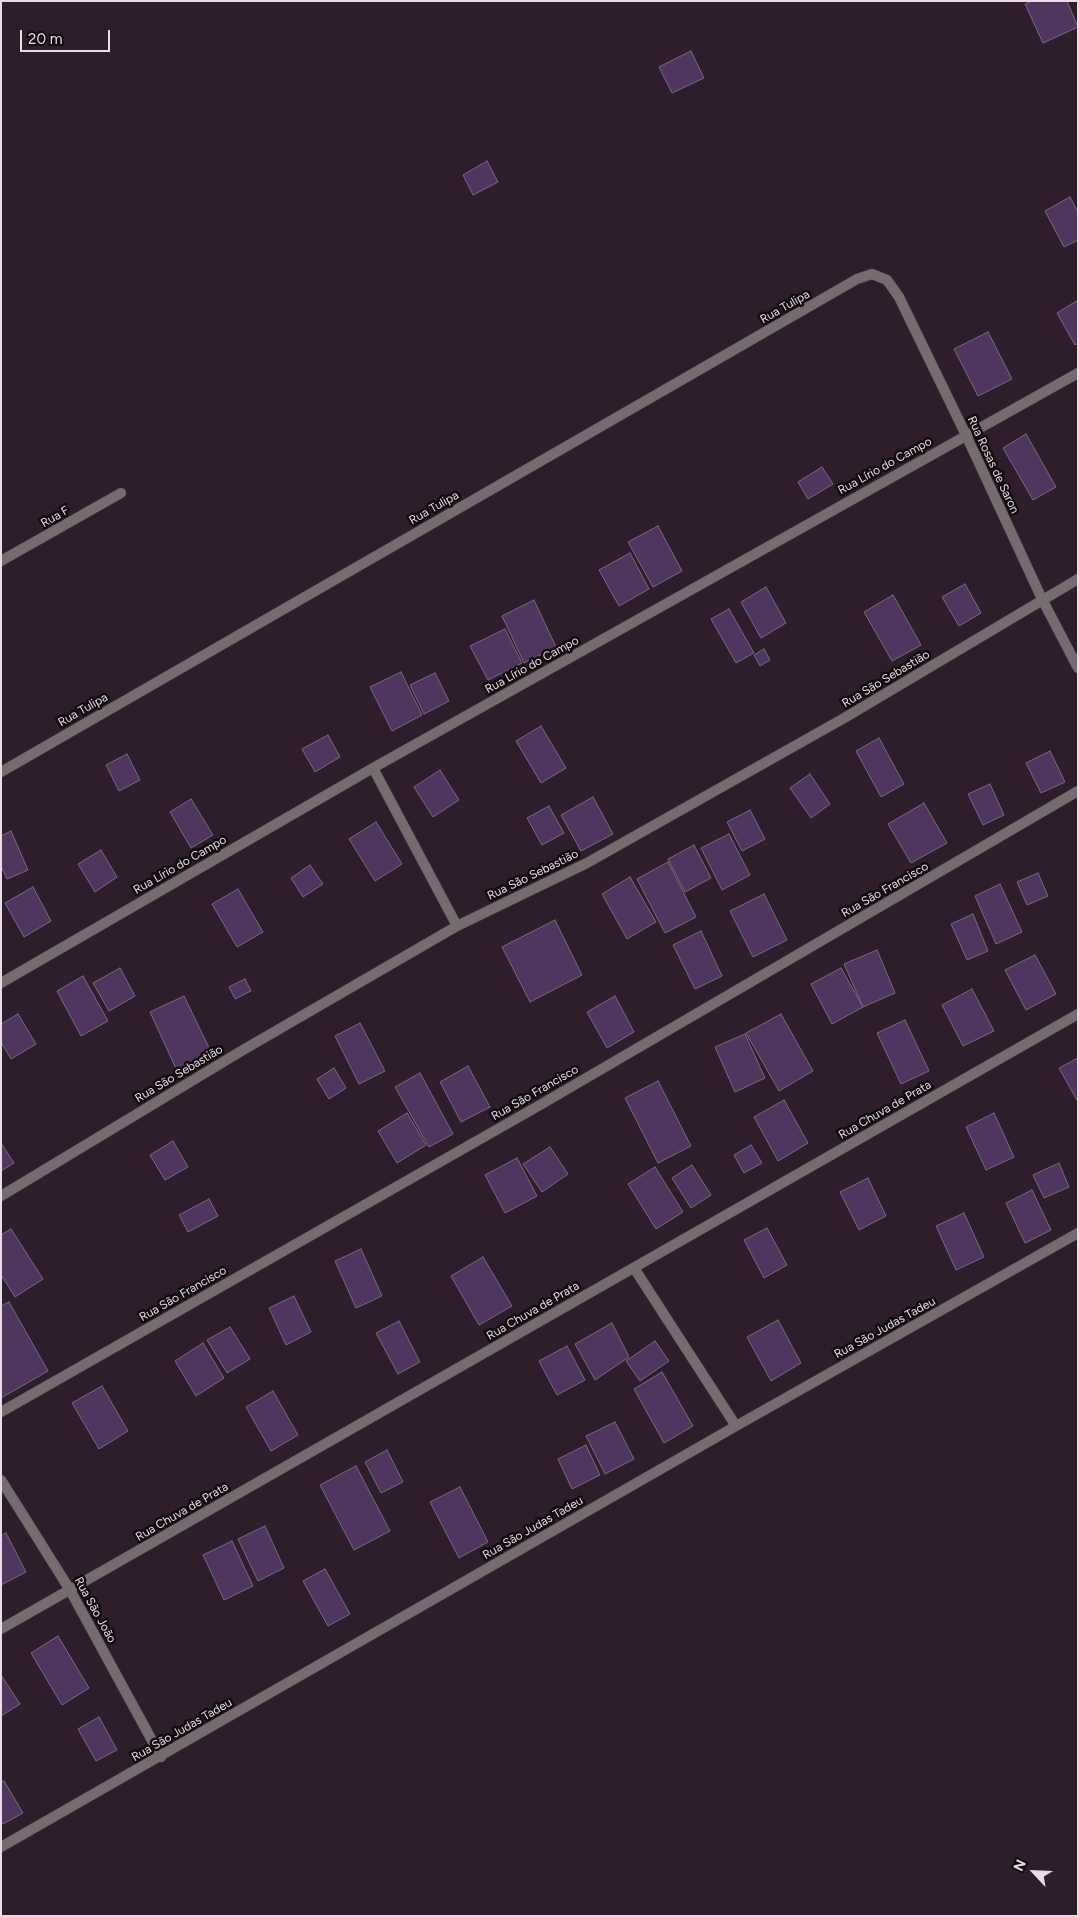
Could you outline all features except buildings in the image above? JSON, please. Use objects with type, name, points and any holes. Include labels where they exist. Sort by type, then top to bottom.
[{"type":"street","name":"Rua Tulipa","points":[[1,772],[849,284],[867,275],[872,274],[881,277]]},
{"type":"street","name":"Rua Rosas de Saron","points":[[881,277],[887,280],[899,296],[1042,599],[1078,668]]},
{"type":"street","name":"Rua Lírio do Campo","points":[[1,983],[373,768],[1078,373]]},
{"type":"street","name":"Rua F","points":[[1,562],[121,494]]},
{"type":"street","name":"Rua São Sebastião","points":[[1,1196],[243,1050],[457,926],[587,863],[846,717],[1078,579]]},
{"type":"street","points":[[373,768],[457,926]]},
{"type":"street","name":"Rua São Francisco","points":[[1,1412],[531,1110],[1078,791]]},
{"type":"street","name":"Rua Chuva de Prata","points":[[1,1629],[1078,1014]]},
{"type":"street","name":"Rua São Judas Tadeu","points":[[1,1847],[736,1426],[1078,1233]]},
{"type":"street","points":[[634,1268],[736,1426]]},
{"type":"street","name":"Rua São João","points":[[1,1480],[70,1590],[161,1756]]}]
